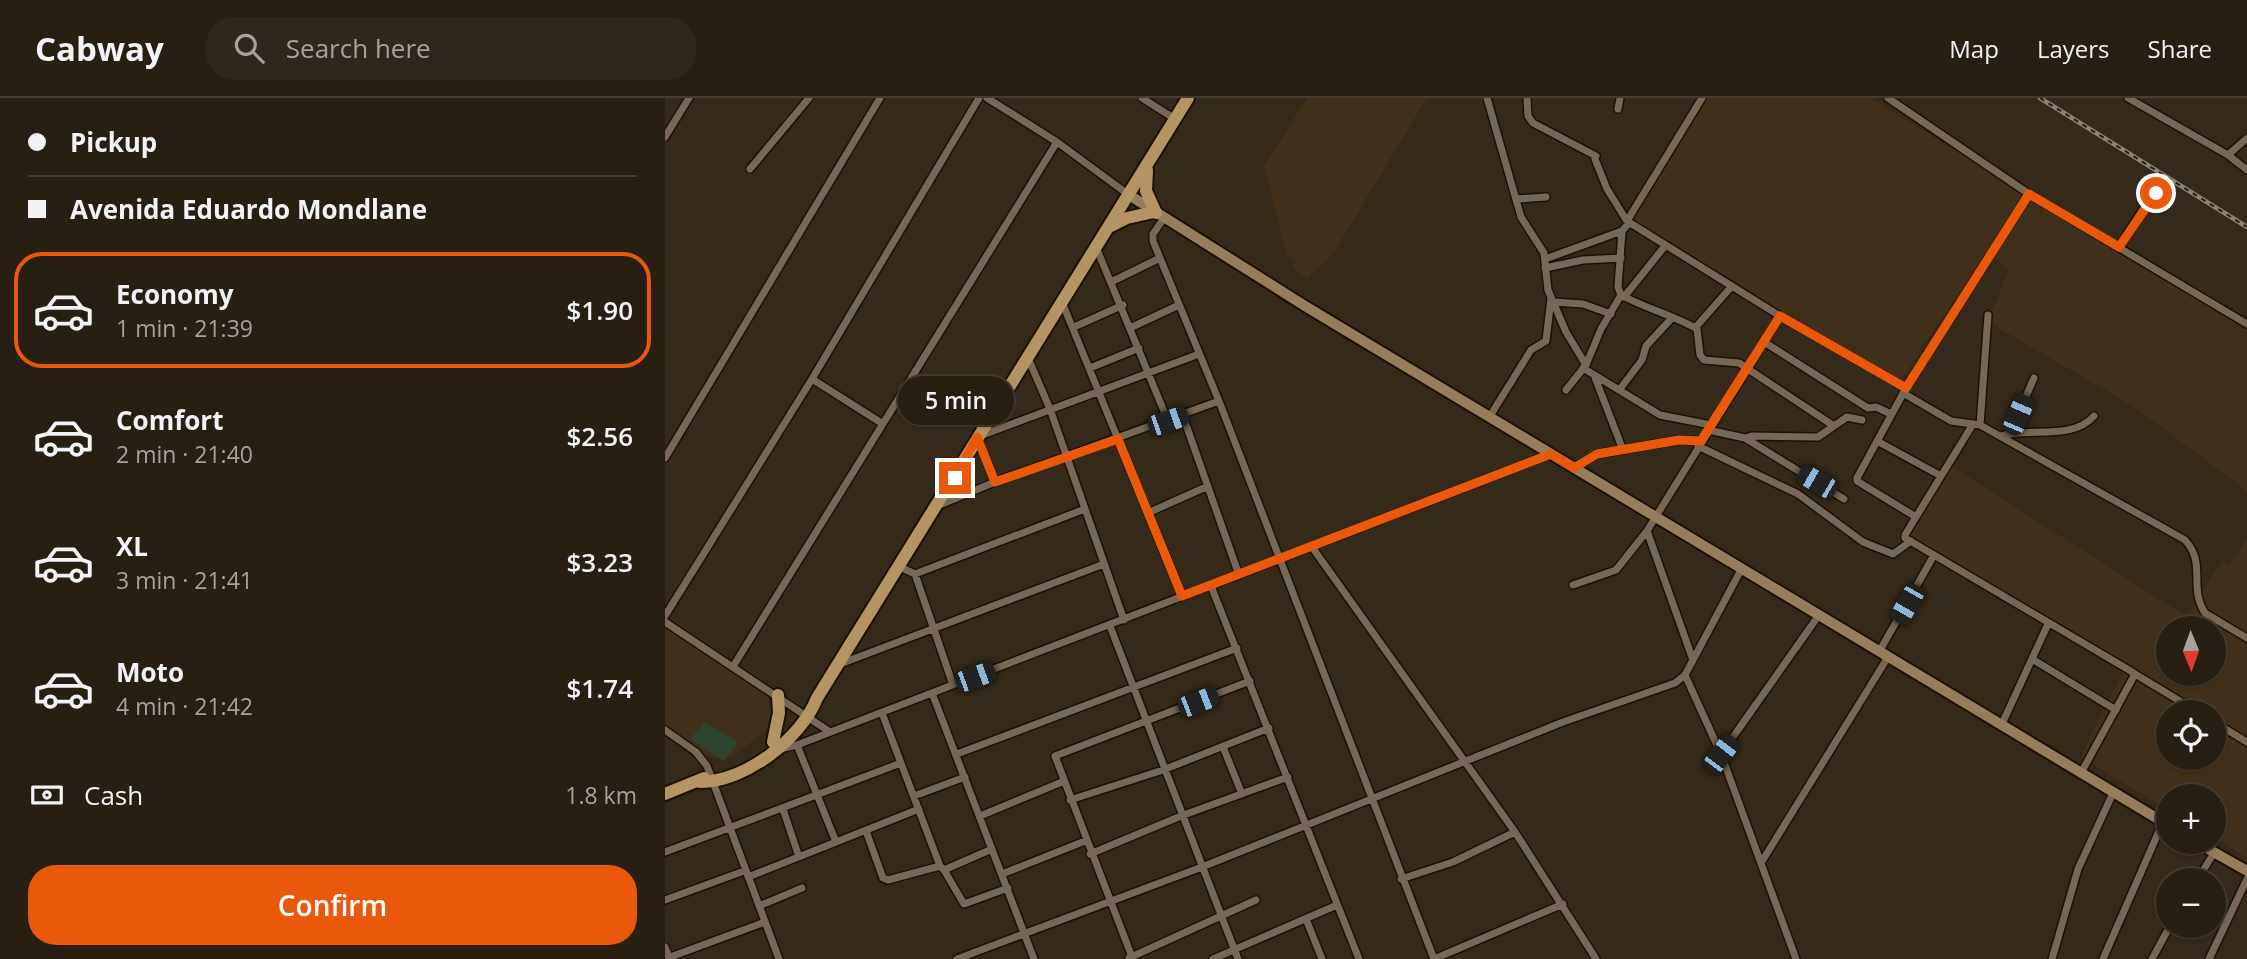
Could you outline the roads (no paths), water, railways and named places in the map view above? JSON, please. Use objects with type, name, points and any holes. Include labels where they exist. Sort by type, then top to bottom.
[{"type":"main road","points":[[665,794],[708,779],[776,746],[807,714],[1188,98]]},
{"type":"main road","points":[[1147,166],[1146,191],[1158,214]]},
{"type":"main road","points":[[1129,195],[1574,468],[2156,818]]},
{"type":"main road","points":[[1109,228],[1127,218],[1158,214]]},
{"type":"main road","points":[[776,746],[778,695]]},
{"type":"main road","points":[[2216,854],[2247,871]]},
{"type":"street","points":[[665,137],[689,98]]},
{"type":"street","points":[[750,169],[809,98]]},
{"type":"street","points":[[665,458],[880,98]]},
{"type":"street","points":[[665,616],[812,379],[979,98]]},
{"type":"street","points":[[988,98],[1057,142],[1129,195]]},
{"type":"street","points":[[1142,98],[1175,119]]},
{"type":"street","points":[[1487,98],[1524,226],[1545,259],[1552,300],[1585,366],[1594,375],[1660,415],[1745,438],[1844,499]]},
{"type":"street","points":[[1526,98],[1528,116],[1533,123],[1595,158],[1612,199],[1628,222],[1951,421],[1977,425],[2001,436],[2185,540],[2197,557],[2196,599],[2201,607],[2205,613],[2247,638]]},
{"type":"street","points":[[1618,109],[1620,98]]},
{"type":"street","points":[[1702,98],[1622,231],[1618,289],[1623,296],[1695,328],[1699,333],[1702,358],[1730,360],[1747,368],[1834,426]]},
{"type":"street","points":[[1888,98],[2029,194],[2245,323],[2247,313]]},
{"type":"street","points":[[2128,98],[2228,155],[2247,170]]},
{"type":"street","points":[[2228,155],[2247,138]]},
{"type":"street","points":[[734,665],[1057,142]]},
{"type":"street","points":[[2119,247],[2145,206],[2161,189]]},
{"type":"street","points":[[1916,517],[1857,481],[1904,391],[2029,194]]},
{"type":"street","points":[[1517,200],[1546,197]]},
{"type":"street","points":[[1158,214],[1153,234],[1160,258],[1219,401],[1278,560],[1434,959],[1563,904]]},
{"type":"street","points":[[1545,259],[1622,231]]},
{"type":"street","points":[[1096,246],[1113,281],[1168,421]]},
{"type":"street","points":[[1566,390],[1585,366],[1623,296],[1665,246]]},
{"type":"street","points":[[1113,281],[1160,258]]},
{"type":"street","points":[[1545,268],[1583,260],[1621,258]]},
{"type":"street","points":[[1695,328],[1732,286]]},
{"type":"street","points":[[1490,416],[1531,350],[1546,341],[1552,300]]},
{"type":"street","points":[[1552,300],[1583,304],[1611,314]]},
{"type":"street","points":[[1062,301],[1182,596]]},
{"type":"street","points":[[1074,327],[1122,305]]},
{"type":"street","points":[[1130,328],[1179,305]]},
{"type":"street","points":[[1988,315],[1977,425],[1941,476],[1904,537],[2178,700]]},
{"type":"street","points":[[1573,585],[1616,570],[1647,531],[1780,316]]},
{"type":"street","points":[[1620,389],[1641,360],[1646,346],[1671,319]]},
{"type":"street","points":[[1763,342],[1868,408],[1876,407],[1891,414]]},
{"type":"street","points":[[1090,368],[1139,348]]},
{"type":"street","points":[[995,482],[977,437],[1199,354]]},
{"type":"street","points":[[1028,357],[1050,409],[1124,620]]},
{"type":"street","points":[[1594,375],[1623,450]]},
{"type":"street","points":[[2010,433],[2034,378]]},
{"type":"street","points":[[812,379],[883,424]]},
{"type":"street","points":[[933,508],[995,482],[1219,401]]},
{"type":"street","points":[[1183,416],[1240,575]]},
{"type":"street","points":[[2001,436],[2070,429],[2088,423],[2094,416]]},
{"type":"street","points":[[1745,438],[1818,437],[1847,417],[1862,420]]},
{"type":"street","points":[[1574,468],[1590,456],[1679,440],[1699,444],[1798,495],[1863,542],[1893,554],[1911,541]]},
{"type":"street","points":[[1877,441],[1941,476]]},
{"type":"street","points":[[776,746],[797,746],[1551,454]]},
{"type":"street","points":[[1150,512],[1206,486]]},
{"type":"street","points":[[915,575],[1085,509]]},
{"type":"street","points":[[1647,531],[1693,660]]},
{"type":"street","points":[[1312,547],[1515,832],[1596,959]]},
{"type":"street","points":[[1762,863],[1883,655],[1934,555]]},
{"type":"street","points":[[839,664],[1104,564]]},
{"type":"street","points":[[900,567],[915,575],[953,685]]},
{"type":"street","points":[[957,959],[1202,867],[1563,722],[1675,683],[1685,674],[1742,568]]},
{"type":"street","points":[[1211,586],[1359,959]]},
{"type":"street","points":[[1721,754],[1819,615]]},
{"type":"street","points":[[665,622],[734,665],[830,732]]},
{"type":"street","points":[[2002,724],[2048,624]]},
{"type":"street","points":[[1110,626],[1236,955]]},
{"type":"street","points":[[957,754],[1237,648]]},
{"type":"street","points":[[2032,659],[2116,710]]},
{"type":"street","points":[[1685,674],[1721,754],[1796,959]]},
{"type":"street","points":[[2081,773],[2135,674]]},
{"type":"street","points":[[1249,681],[1058,753],[1055,760],[1129,958],[1256,900]]},
{"type":"street","points":[[932,693],[1034,959]]},
{"type":"street","points":[[881,713],[942,868],[964,904],[1008,888]]},
{"type":"street","points":[[1070,800],[1163,770],[1269,728]]},
{"type":"street","points":[[665,730],[696,751],[730,829],[779,959]]},
{"type":"street","points":[[2226,730],[2247,743]]},
{"type":"street","points":[[797,746],[815,796],[836,842]]},
{"type":"street","points":[[1223,747],[1242,794]]},
{"type":"street","points":[[665,852],[901,763]]},
{"type":"street","points":[[914,796],[965,777]]},
{"type":"street","points":[[1090,854],[1181,816],[1288,777]]},
{"type":"street","points":[[980,816],[1062,782]]},
{"type":"street","points":[[2052,959],[2078,869],[2113,793]]},
{"type":"street","points":[[783,809],[799,857]]},
{"type":"street","points":[[665,900],[799,857],[919,809]]},
{"type":"street","points":[[866,831],[883,878],[888,880],[942,868],[992,849]]},
{"type":"street","points":[[1401,879],[1453,862],[1515,832]]},
{"type":"street","points":[[1002,874],[1085,841]]},
{"type":"street","points":[[2103,959],[2156,845]]},
{"type":"street","points":[[2209,959],[2247,879]]},
{"type":"street","points":[[759,906],[802,888]]},
{"type":"street","points":[[1213,959],[1236,955],[1337,905]]},
{"type":"street","points":[[1306,919],[1320,959]]},
{"type":"street","points":[[665,947],[668,958],[765,922]]},
{"type":"street","points":[[2152,959],[2163,938]]},
{"type":"street","points":[[978,951],[981,959]]},
{"type":"railway","points":[[2040,98],[2247,227]]}]
